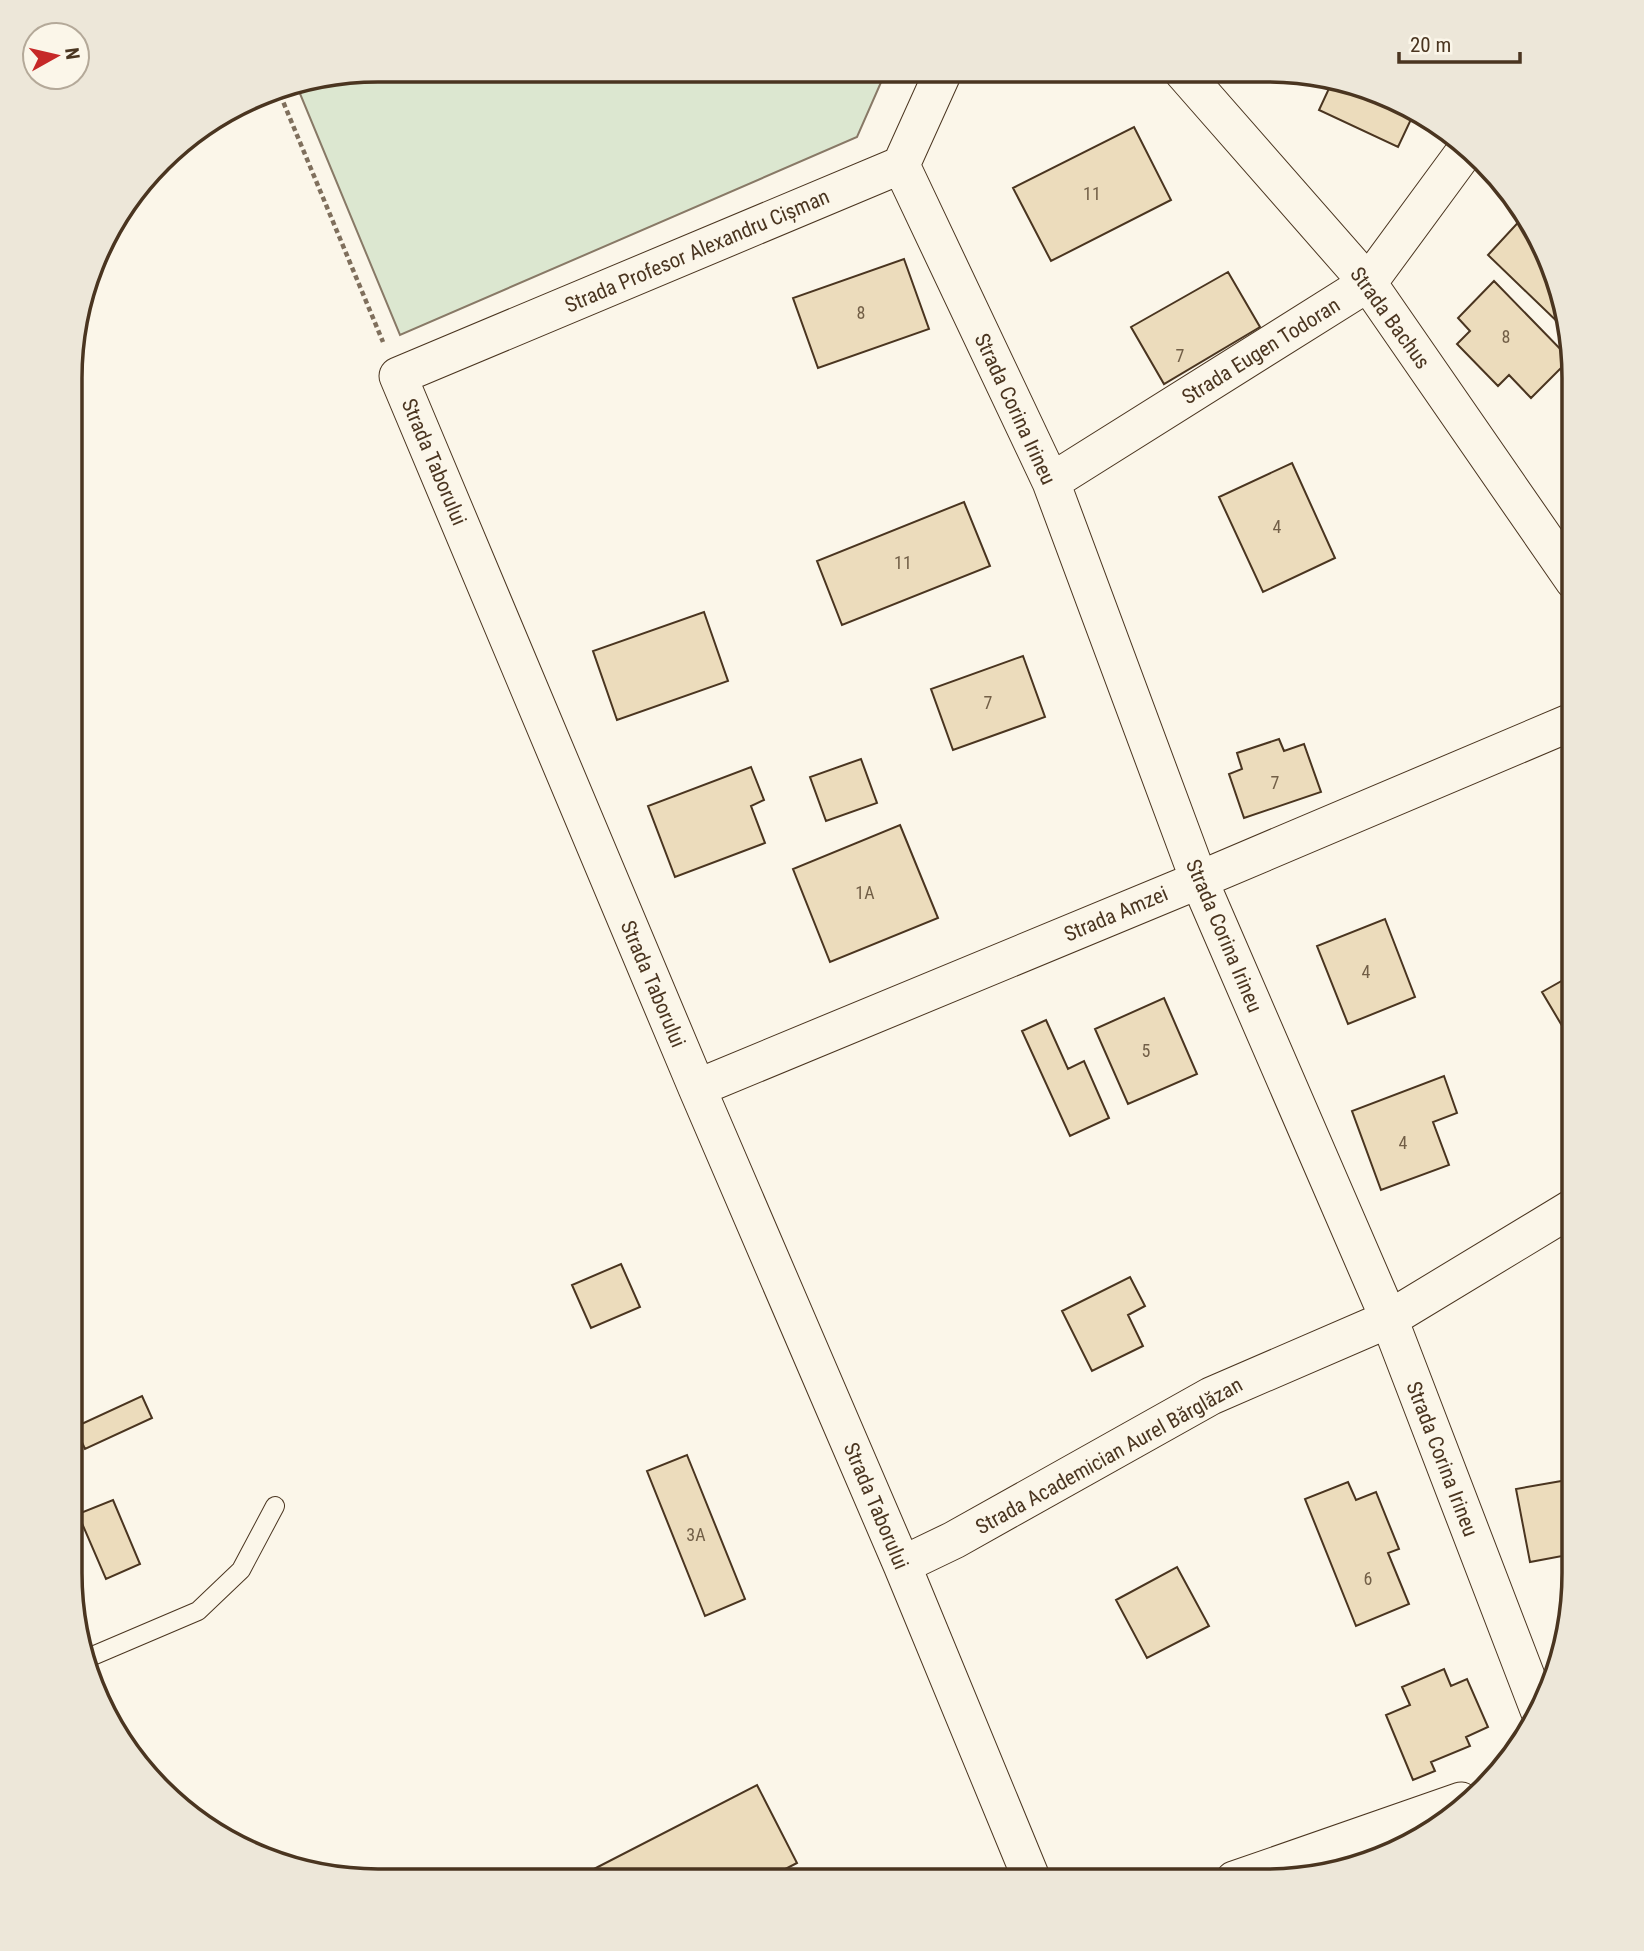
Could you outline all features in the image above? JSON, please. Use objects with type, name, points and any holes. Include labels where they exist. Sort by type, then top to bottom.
[{"type":"street","points":[[901,165],[938,82]]},
{"type":"street","name":"Strada Bachus","points":[[1192,82],[1368,283],[1562,564]]},
{"type":"street","name":"Strada Eugen Todoran","points":[[1051,482],[1368,283],[1461,156]]},
{"type":"street","name":"Strada Profesor Alexandru Cișman","points":[[398,376],[901,165]]},
{"type":"street","name":"Strada Corina Irineu","points":[[901,165],[1051,482],[1199,880],[1389,1320],[1534,1697]]},
{"type":"street","name":"Strada Taborului","points":[[398,376],[696,1088],[902,1564],[1027,1869]]},
{"type":"street","name":"Strada Amzei","points":[[696,1088],[1562,726]]},
{"type":"street","name":"Strada Academician Aurel Bărglăzan","points":[[902,1564],[954,1540],[1211,1396],[1389,1320],[1562,1214]]},
{"type":"street","points":[[1266,1869],[1449,1805]]},
{"type":"lane","points":[[94,1655],[198,1611],[241,1570],[275,1506]]},
{"type":"path","name":"Strada Taborului","points":[[282,98],[398,376]]},
{"type":"green space","points":[[378,82],[881,82],[857,137],[400,335],[300,93],[340,85]]},
{"type":"building","points":[[1329,89],[1361,98],[1411,120],[1398,147],[1319,110]]},
{"type":"building","points":[[1134,127],[1171,200],[1051,261],[1013,188]]},
{"type":"building","points":[[1518,223],[1539,265],[1556,321],[1488,255]]},
{"type":"building","points":[[904,259],[929,329],[818,368],[793,298]]},
{"type":"building","points":[[1228,272],[1260,327],[1164,384],[1131,327]]},
{"type":"building","points":[[1494,281],[1560,349],[1561,368],[1531,398],[1509,375],[1498,386],[1457,344],[1470,331],[1458,318]]},
{"type":"building","points":[[1292,463],[1335,558],[1263,592],[1219,497]]},
{"type":"building","points":[[964,502],[990,566],[842,625],[817,561]]},
{"type":"building","points":[[704,612],[728,681],[617,720],[593,651]]},
{"type":"building","points":[[1023,656],[1045,717],[953,750],[931,689]]},
{"type":"building","points":[[1279,739],[1284,751],[1304,744],[1321,792],[1244,818],[1229,774],[1242,769],[1237,753]]},
{"type":"building","points":[[861,759],[877,803],[826,821],[810,777]]},
{"type":"building","points":[[751,767],[764,800],[751,806],[765,843],[675,877],[648,806]]},
{"type":"building","points":[[900,825],[938,918],[830,962],[793,869]]},
{"type":"building","points":[[1385,919],[1415,997],[1348,1024],[1317,946]]},
{"type":"building","points":[[1562,981],[1562,1026],[1542,992]]},
{"type":"building","points":[[1164,998],[1197,1074],[1128,1104],[1095,1029]]},
{"type":"building","points":[[1046,1020],[1068,1069],[1084,1061],[1109,1118],[1070,1136],[1022,1031]]},
{"type":"building","points":[[1444,1076],[1457,1113],[1433,1122],[1449,1165],[1381,1190],[1352,1111]]},
{"type":"building","points":[[621,1264],[640,1307],[591,1328],[572,1285]]},
{"type":"building","points":[[1130,1277],[1145,1306],[1128,1315],[1143,1346],[1092,1371],[1062,1311]]},
{"type":"building","points":[[142,1396],[152,1418],[85,1449],[82,1442],[82,1424]]},
{"type":"building","points":[[687,1455],[745,1599],[705,1616],[647,1471]]},
{"type":"building","points":[[1562,1481],[1562,1556],[1530,1562],[1516,1489]]},
{"type":"building","points":[[1348,1482],[1356,1500],[1376,1492],[1399,1549],[1388,1553],[1409,1604],[1356,1626],[1305,1499]]},
{"type":"building","points":[[113,1500],[140,1564],[106,1579],[82,1523],[82,1512]]},
{"type":"building","points":[[1177,1567],[1209,1626],[1147,1658],[1116,1600]]},
{"type":"building","points":[[1444,1669],[1451,1686],[1467,1679],[1488,1727],[1466,1737],[1470,1746],[1431,1762],[1435,1771],[1413,1780],[1386,1715],[1410,1705],[1402,1687]]},
{"type":"building","points":[[757,1785],[797,1863],[785,1869],[594,1869]]}]
